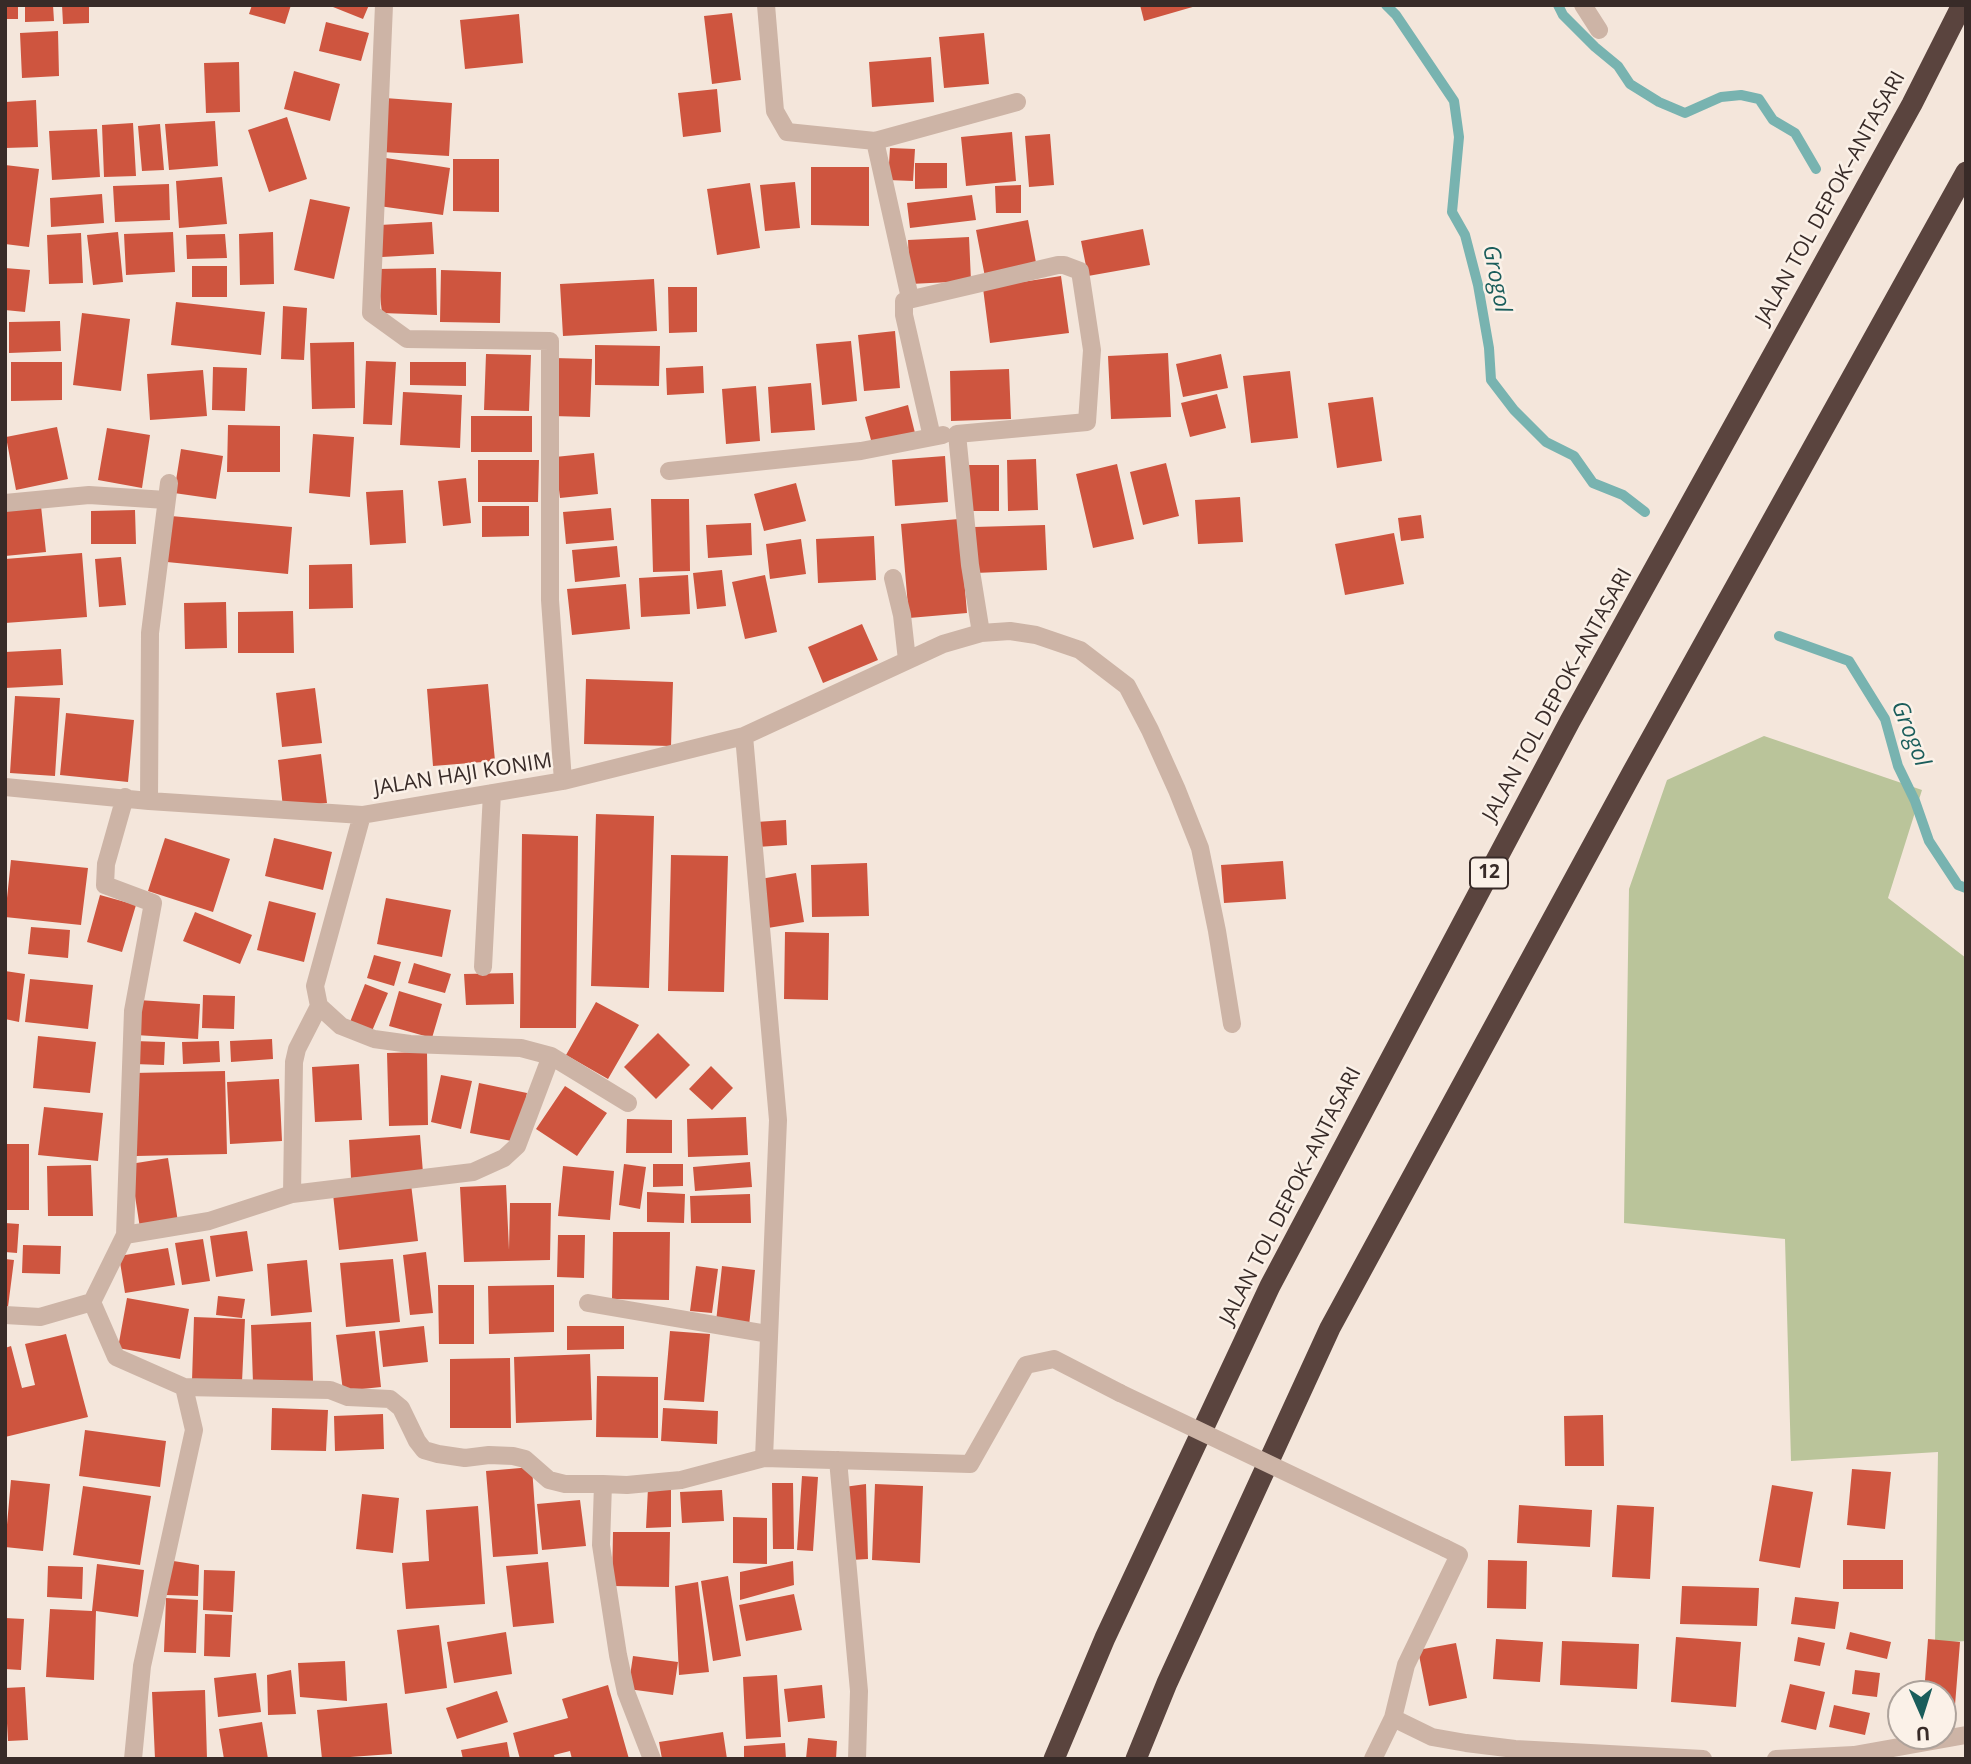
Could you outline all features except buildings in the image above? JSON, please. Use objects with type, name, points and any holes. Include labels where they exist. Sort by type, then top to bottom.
[{"type":"highway","name":"JALAN TOL DEPOK–ANTASARI","points":[[1054,1759],[1105,1638],[1270,1286],[1570,721],[1912,104],[1962,5]]},
{"type":"highway","points":[[1136,1759],[1167,1682],[1330,1328],[1625,785],[1966,172]]},
{"type":"street","points":[[384,5],[371,313],[407,339],[550,341],[550,600],[563,781]]},
{"type":"street","points":[[766,5],[775,111],[787,132],[874,141],[1017,102]]},
{"type":"street","points":[[1583,5],[1599,30]]},
{"type":"street","points":[[874,141],[910,298]]},
{"type":"street","points":[[668,471],[861,451],[957,434],[1087,422],[1092,350],[1080,271],[1058,265],[910,298],[903,302],[932,437]]},
{"type":"street","points":[[957,434],[970,565],[981,632]]},
{"type":"street","points":[[5,503],[168,491],[150,633],[149,801]]},
{"type":"street","points":[[893,578],[902,615],[907,660]]},
{"type":"street","name":"JALAN HAJI KONIM","points":[[5,787],[149,801],[362,815],[563,781],[744,736],[943,643],[981,632],[1010,631],[1036,635],[1080,650],[1128,686],[1177,790],[1200,848],[1232,1024]]},
{"type":"street","points":[[744,736],[778,1119],[764,1458]]},
{"type":"street","points":[[483,967],[492,793]]},
{"type":"street","points":[[5,1315],[40,1317],[92,1302],[125,1235],[133,1011],[153,903],[105,885],[106,864],[125,797]]},
{"type":"street","points":[[362,815],[315,986],[319,1006],[341,1026],[374,1039],[410,1044],[521,1048],[551,1056],[628,1103]]},
{"type":"street","points":[[292,1194],[294,1062],[297,1049],[319,1006]]},
{"type":"street","points":[[125,1235],[209,1221],[292,1194],[473,1172],[504,1158],[517,1146],[551,1056]]},
{"type":"street","points":[[92,1302],[116,1357],[184,1387],[330,1390],[348,1397],[390,1399],[401,1408],[424,1450],[465,1458],[513,1456],[525,1459],[549,1480],[565,1484],[627,1485],[681,1480],[764,1458],[970,1464],[1026,1364],[1054,1359],[1459,1555],[1406,1665],[1393,1718],[1373,1759]]},
{"type":"street","points":[[588,1303],[768,1334]]},
{"type":"street","points":[[133,1759],[142,1667],[194,1430],[184,1387]]},
{"type":"street","points":[[838,1460],[859,1691],[857,1759]]},
{"type":"street","points":[[603,1484],[601,1545],[618,1655],[626,1692],[652,1759]]},
{"type":"street","points":[[1393,1718],[1465,1751],[1515,1749],[1703,1759]]},
{"type":"street","points":[[1776,1759],[1854,1755],[1966,1735]]},
{"type":"green space","points":[[1764,736],[1922,790],[1888,898],[1966,958],[1966,1641],[1935,1643],[1938,1452],[1791,1461],[1785,1239],[1624,1223],[1629,889],[1667,780]]},
{"type":"waterway","name":"Grogol","points":[[1386,5],[1396,15],[1454,101],[1459,137],[1452,212],[1465,235],[1478,285],[1489,348],[1491,380],[1514,410],[1546,442],[1574,456],[1593,483],[1623,495],[1645,512]]},
{"type":"waterway","name":"Grogol","points":[[1558,5],[1563,15],[1618,66],[1630,84],[1659,102],[1685,113],[1721,97],[1741,95],[1759,99],[1773,120],[1795,133],[1816,169]]},
{"type":"waterway","name":"Grogol","points":[[1779,636],[1849,661],[1885,719],[1898,766],[1915,801],[1929,841],[1958,885],[1966,888]]}]
